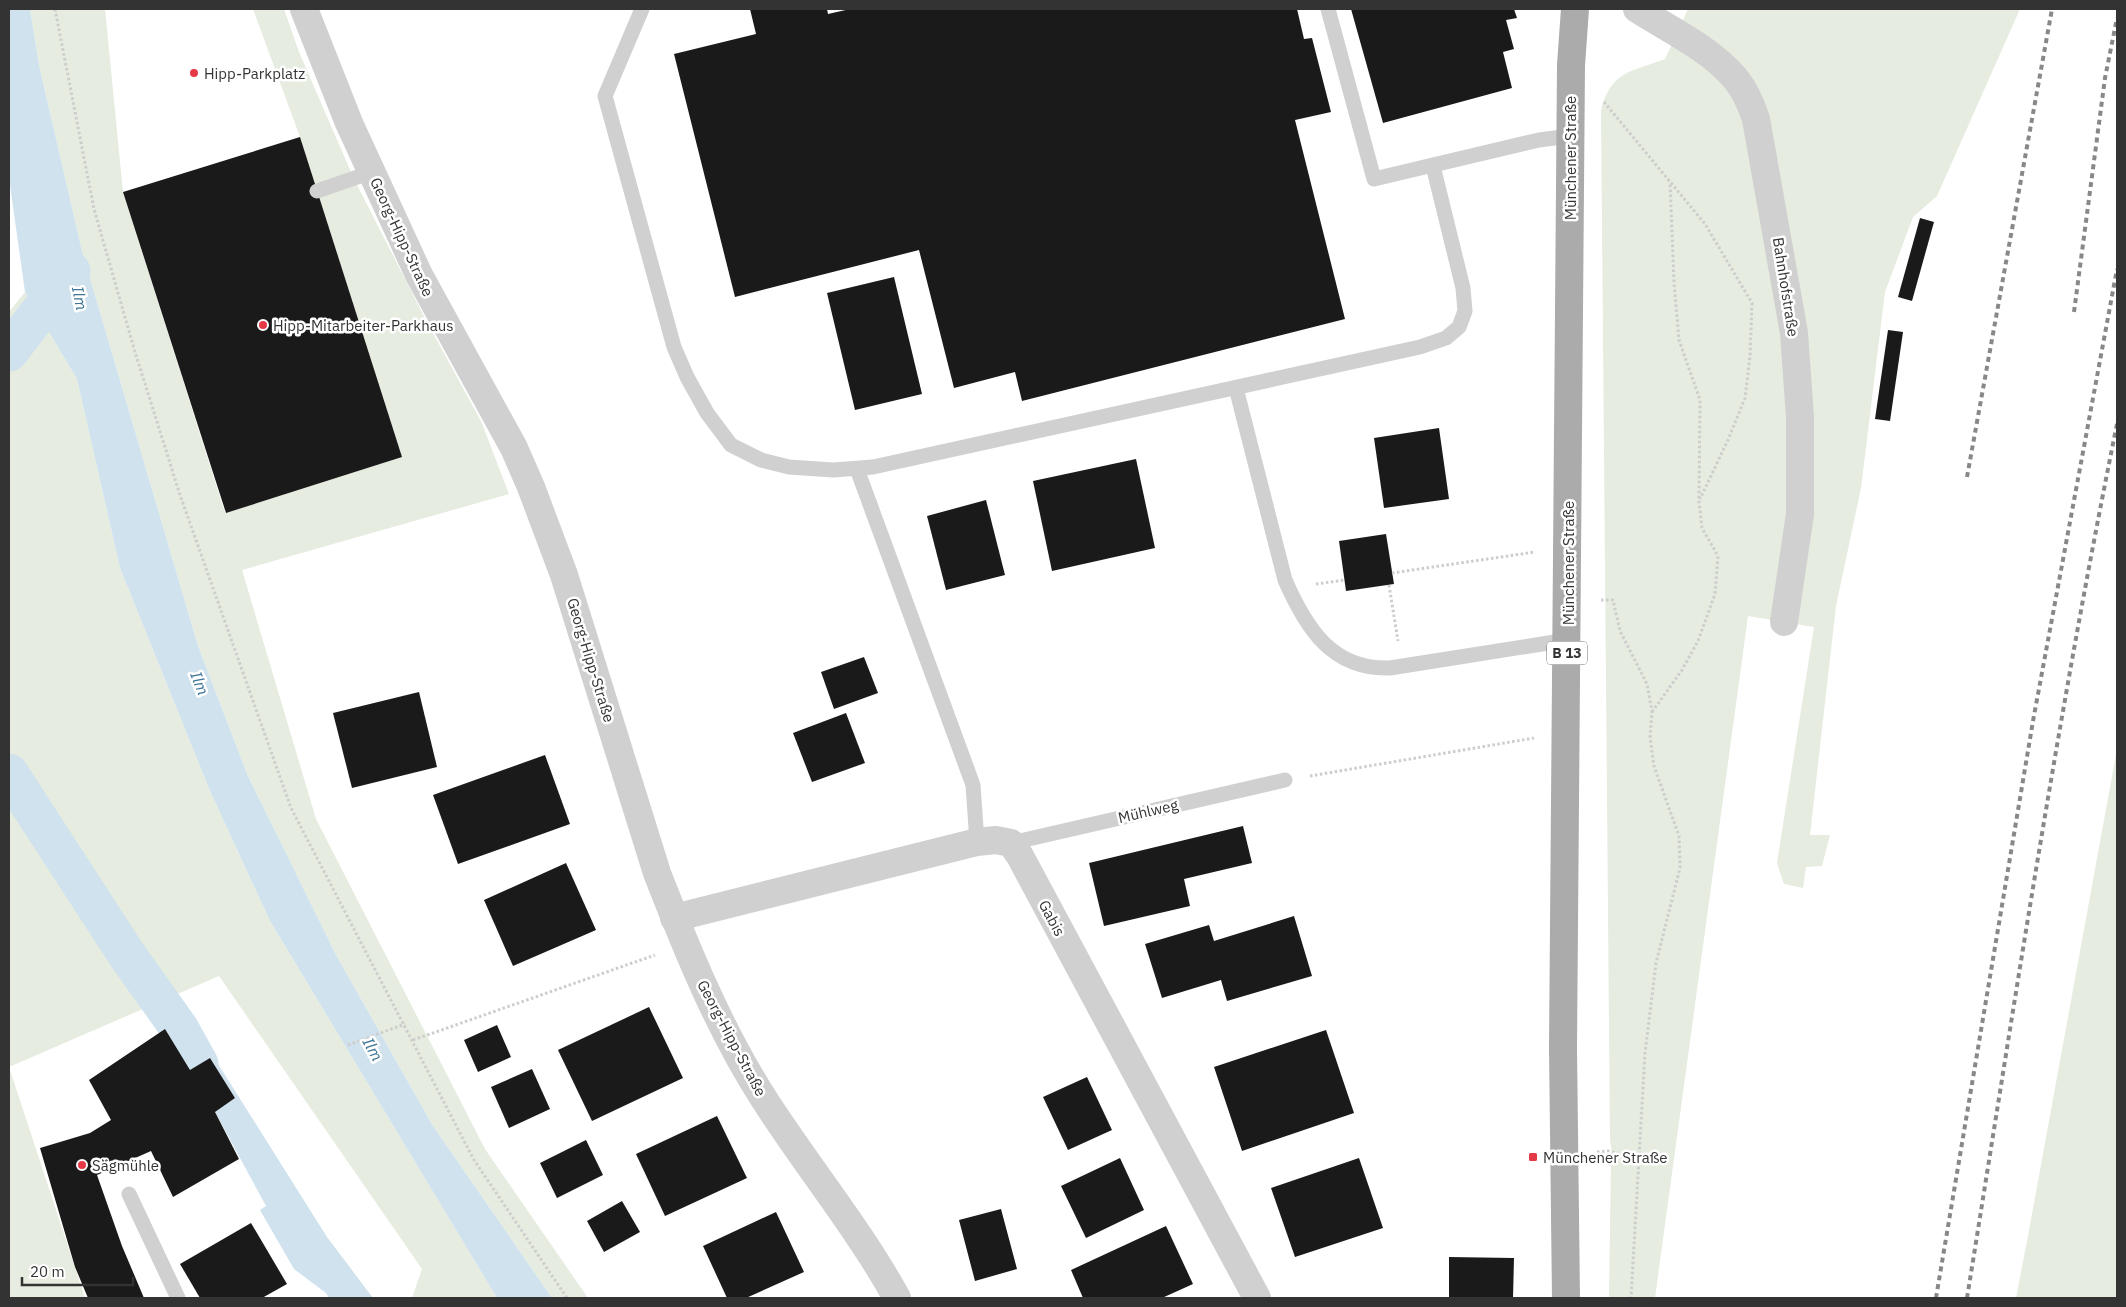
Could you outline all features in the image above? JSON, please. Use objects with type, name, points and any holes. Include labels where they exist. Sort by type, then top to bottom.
[{"type":"main road","name":"Münchener Straße","points":[[1566,1298],[1563,1048],[1568,600],[1570,136],[1571,65],[1575,9]]},
{"type":"street","name":"Georg-Hipp-Straße","points":[[304,9],[349,123],[418,275],[514,448],[531,487],[564,575],[657,872],[674,918],[716,1012],[762,1098],[898,1298]]},
{"type":"street","name":"Bahnhofstraße","points":[[1637,9],[1701,48],[1734,78],[1749,99],[1758,125],[1794,333],[1800,417],[1800,514],[1784,622]]},
{"type":"street","points":[[674,918],[977,842],[991,840],[1011,843]]},
{"type":"street","name":"Gabis","points":[[1011,843],[1020,856],[1257,1298]]},
{"type":"lane","points":[[642,9],[605,96],[674,347],[707,413],[731,445],[761,460],[790,466],[857,470],[1420,347],[1446,338],[1459,327],[1464,311],[1463,288],[1433,166]]},
{"type":"lane","points":[[1328,9],[1374,179],[1539,140],[1570,136]]},
{"type":"lane","points":[[317,191],[372,172]]},
{"type":"lane","points":[[1236,388],[1285,580],[1296,607],[1314,634],[1336,654],[1360,666],[1375,668],[1402,666],[1567,640]]},
{"type":"lane","points":[[857,470],[973,785],[977,842]]},
{"type":"lane","name":"Mühlweg","points":[[1011,843],[1285,780]]},
{"type":"lane","points":[[129,1194],[178,1298]]},
{"type":"path","points":[[55,9],[94,209],[135,352],[180,494],[291,808],[405,1024],[474,1160],[566,1298]]},
{"type":"path","points":[[1571,65],[1619,118],[1705,224],[1752,303],[1750,356],[1744,398],[1728,440],[1699,502]]},
{"type":"path","points":[[1652,712],[1682,670],[1698,641],[1715,594],[1718,556],[1702,528],[1699,502],[1700,400],[1678,340],[1670,182]]},
{"type":"path","points":[[1392,573],[1537,552]]},
{"type":"path","points":[[1389,585],[1402,666]]},
{"type":"path","points":[[1568,600],[1613,600],[1620,631],[1647,684],[1652,712],[1650,737],[1654,766],[1679,836],[1680,868],[1656,963],[1645,1052],[1631,1298]]},
{"type":"path","points":[[1285,780],[1566,732]]},
{"type":"path","points":[[413,1040],[686,944]]},
{"type":"path","points":[[348,1046],[405,1024]]},
{"type":"path","points":[[1608,1151],[1638,1158]]},
{"type":"shaded area","points":[[30,9],[105,9],[123,192],[225,513],[402,457],[300,137],[253,9],[284,9],[299,52],[354,179],[428,324],[481,421],[509,494],[242,570],[316,819],[485,1149],[588,1298],[552,1298],[433,1126],[336,955],[247,774],[198,646],[82,251],[39,65]]},
{"type":"shaded area","points":[[1688,9],[2020,9],[1937,196],[1913,217],[1885,292],[1861,488],[1836,606],[1810,835],[1830,835],[1822,866],[1806,867],[1803,888],[1784,884],[1777,863],[1814,627],[1748,616],[1655,1298],[1609,1298],[1611,1160],[1613,1160],[1610,1140],[1601,110],[1610,87],[1617,80],[1632,71],[1665,59]]},
{"type":"shaded area","points":[[25,292],[77,379],[120,568],[210,791],[270,921],[497,1298],[412,1298],[422,1269],[219,976],[9,1067],[9,312]]},
{"type":"shaded area","points":[[2117,749],[2117,1298],[2016,1298],[2028,1236]]},
{"type":"shaded area","points":[[9,1067],[85,1298],[9,1298]]},
{"type":"water","name":"Ilm","points":[[9,9],[30,9],[39,65],[82,251],[198,646],[247,774],[336,955],[433,1126],[552,1298],[497,1298],[270,921],[210,791],[120,568],[77,379],[25,292],[9,178]]},
{"type":"water","points":[[191,1021],[327,1237],[373,1298],[329,1298],[326,1293],[294,1269],[260,1210],[266,1206],[215,1112],[235,1098],[210,1058],[190,1070],[168,1034]]},
{"type":"building","points":[[750,9],[827,9],[828,14],[850,9],[1297,9],[1304,39],[1312,38],[1331,112],[1295,120],[1345,319],[1022,401],[1015,372],[954,388],[919,250],[735,297],[674,54],[756,34]]},
{"type":"building","points":[[1351,9],[1514,9],[1517,18],[1506,20],[1514,49],[1503,52],[1512,88],[1383,123]]},
{"type":"building","name":"Hipp-Mitarbeiter-Parkhaus","points":[[300,137],[402,457],[226,513],[123,192]]},
{"type":"building","points":[[1920,218],[1934,222],[1912,301],[1898,297]]},
{"type":"building","points":[[894,277],[922,394],[855,410],[827,293]]},
{"type":"building","points":[[1888,330],[1903,332],[1890,421],[1875,419]]},
{"type":"building","points":[[1439,428],[1449,499],[1384,508],[1374,438]]},
{"type":"building","points":[[1136,459],[1155,548],[1052,571],[1033,481]]},
{"type":"building","points":[[986,500],[1005,575],[946,590],[927,516]]},
{"type":"building","points":[[1386,534],[1394,584],[1346,591],[1339,541]]},
{"type":"building","points":[[864,657],[878,693],[834,709],[821,672]]},
{"type":"building","points":[[419,692],[437,767],[352,788],[333,713]]},
{"type":"building","points":[[846,713],[865,763],[812,782],[793,733]]},
{"type":"building","points":[[545,755],[570,824],[458,864],[433,795]]},
{"type":"building","points":[[1243,826],[1252,863],[1184,879],[1190,906],[1104,926],[1089,863]]},
{"type":"building","points":[[566,863],[596,930],[513,966],[484,900]]},
{"type":"building","points":[[1294,916],[1312,976],[1227,1001],[1221,980],[1162,998],[1145,944],[1209,925],[1214,941]]},
{"type":"building","points":[[649,1007],[683,1078],[592,1121],[558,1050]]},
{"type":"building","points":[[497,1025],[511,1057],[478,1072],[464,1040]]},
{"type":"building","name":"Sägmühle","points":[[165,1029],[190,1070],[210,1058],[235,1098],[215,1112],[239,1159],[173,1197],[151,1151],[97,1175],[122,1246],[144,1298],[88,1298],[75,1267],[40,1148],[90,1133],[111,1120],[89,1080]]},
{"type":"building","points":[[1326,1030],[1354,1113],[1242,1151],[1214,1067]]},
{"type":"building","points":[[532,1069],[550,1109],[509,1128],[491,1087]]},
{"type":"building","points":[[1087,1077],[1112,1130],[1068,1150],[1043,1097]]},
{"type":"building","points":[[717,1116],[747,1178],[665,1216],[636,1154]]},
{"type":"building","points":[[586,1140],[603,1175],[557,1198],[540,1163]]},
{"type":"building","points":[[1120,1158],[1144,1210],[1086,1238],[1061,1186]]},
{"type":"building","points":[[1359,1158],[1383,1228],[1295,1257],[1271,1188]]},
{"type":"building","points":[[622,1201],[640,1232],[604,1252],[587,1221]]},
{"type":"building","points":[[1001,1209],[1017,1269],[975,1281],[959,1220]]},
{"type":"building","points":[[776,1212],[804,1272],[746,1298],[727,1298],[703,1246]]},
{"type":"building","points":[[251,1223],[287,1284],[262,1298],[200,1298],[180,1264]]},
{"type":"building","points":[[1166,1226],[1193,1284],[1162,1298],[1083,1298],[1071,1270]]},
{"type":"building","points":[[1449,1257],[1514,1258],[1513,1298],[1449,1298]]},
{"type":"waterway","name":"Ilm","points":[[9,352],[71,271]]},
{"type":"waterway","points":[[9,773],[127,955],[179,1028],[199,1064]]},
{"type":"railway","points":[[1967,477],[2052,9]]},
{"type":"railway","points":[[2074,312],[2105,78],[2117,18]]},
{"type":"railway","points":[[1936,1298],[2033,721],[2117,269]]},
{"type":"railway","points":[[1967,1298],[2056,751],[2117,424]]},
{"type":"place","name":"Hipp-Parkplatz","points":[[194,73]]},
{"type":"place","name":"Hipp-Mitarbeiter-Parkhaus","points":[[263,325]]},
{"type":"place","name":"Münchener Straße","points":[[1533,1157]]},
{"type":"place","name":"Sägmühle","points":[[82,1165]]}]
